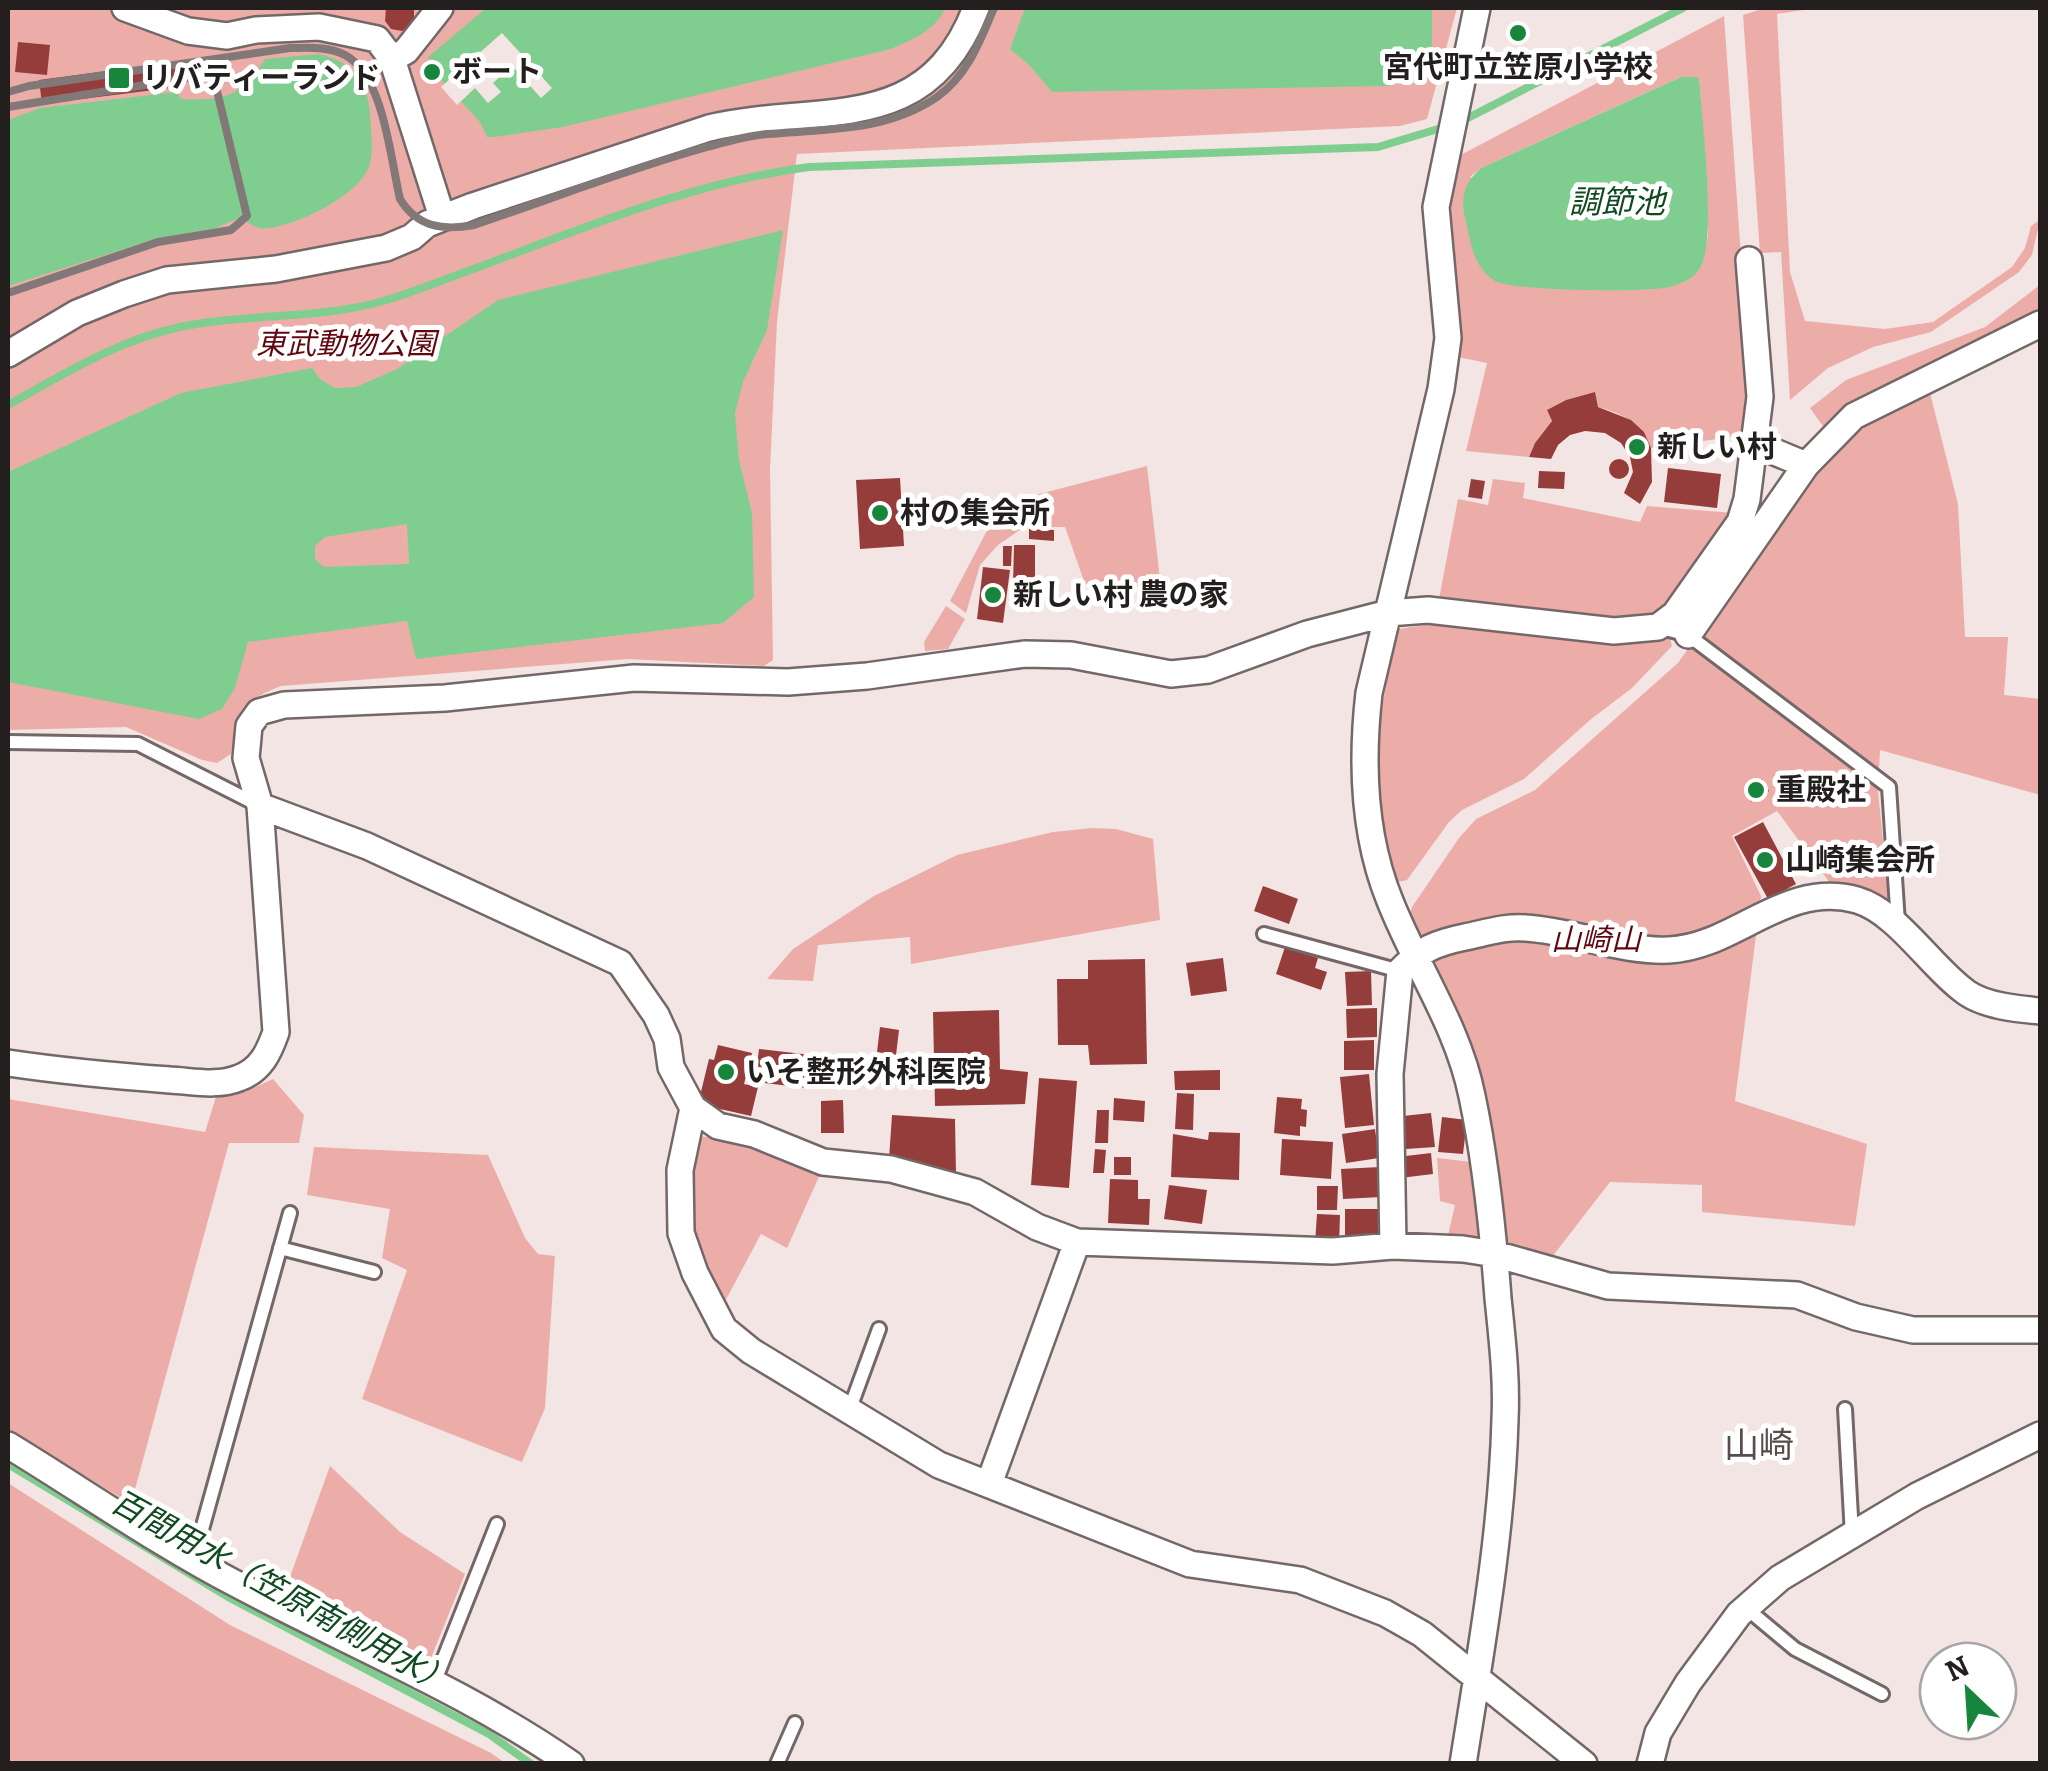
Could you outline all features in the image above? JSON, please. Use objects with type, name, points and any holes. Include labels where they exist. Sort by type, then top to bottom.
[{"type":"street","points":[[125,8],[188,31],[227,36],[319,26],[377,39],[392,59],[442,217]]},
{"type":"street","points":[[392,59],[406,51],[440,8]]},
{"type":"street","points":[[8,354],[76,313],[167,280],[276,270],[386,248],[442,217],[709,128],[745,120],[871,108],[926,83],[949,60],[976,8]]},
{"type":"street","points":[[1463,1764],[1477,1678],[1505,1430],[1505,1375],[1494,1254],[1465,1064],[1408,962],[1376,865],[1368,827],[1365,725],[1369,693],[1441,389],[1448,338],[1436,208],[1478,8]]},
{"type":"street","points":[[8,1063],[89,1074],[217,1083],[240,1078],[259,1066],[270,1052],[276,1032],[260,806],[246,758],[249,726],[258,712],[284,706],[444,698],[634,678],[788,682],[868,676],[1025,654],[1071,655],[1170,674],[1208,670],[1307,634],[1388,613],[1428,610],[1614,631],[1658,627],[1675,614],[1740,522],[1747,499],[1760,397],[1749,260]]},
{"type":"street","points":[[1688,636],[1806,466],[1838,430],[1868,407],[2040,324]]},
{"type":"street","points":[[1753,443],[1806,466]]},
{"type":"street","points":[[260,806],[368,846],[620,963],[656,1015],[667,1039],[671,1067],[693,1108],[718,1126],[754,1134],[823,1162],[890,1169],[975,1192],[1037,1227],[1077,1242],[1333,1251],[1393,1246],[1463,1248],[1608,1286],[1797,1295],[1856,1317],[1914,1330],[2040,1330]]},
{"type":"street","points":[[1393,1246],[1390,1074],[1408,962],[1431,944],[1524,927],[1641,948],[1690,948],[1710,943],[1790,902],[1819,898],[1858,900],[1898,925],[1970,995],[2016,1009],[2040,1011]]},
{"type":"street","points":[[693,1108],[680,1170],[681,1233],[695,1273],[724,1329],[752,1351],[939,1465],[1190,1564],[1300,1580],[1386,1613],[1422,1634],[1584,1764]]},
{"type":"street","points":[[988,1484],[1077,1242]]},
{"type":"street","points":[[8,1445],[238,1585],[434,1683],[533,1737],[571,1764]]},
{"type":"street","points":[[1650,1764],[1658,1733],[1688,1683],[1746,1608],[1780,1578],[1918,1496],[2037,1446]]},
{"type":"lane","points":[[1658,627],[1688,636],[1889,787],[1898,925]]},
{"type":"lane","points":[[8,742],[138,744],[260,806]]},
{"type":"lane","points":[[1264,934],[1408,962]]},
{"type":"lane","points":[[194,1558],[290,1214]]},
{"type":"lane","points":[[280,1248],[374,1272]]},
{"type":"lane","points":[[849,1412],[879,1329]]},
{"type":"lane","points":[[1845,1409],[1852,1535]]},
{"type":"lane","points":[[434,1683],[498,1524]]},
{"type":"lane","points":[[1746,1608],[1794,1650],[1882,1694]]},
{"type":"lane","points":[[777,1764],[795,1723]]},
{"type":"green space","name":"東武動物公園","points":[[8,8],[1457,8],[1427,119],[1400,126],[797,154],[777,322],[770,469],[773,660],[764,666],[628,659],[281,686],[242,710],[231,754],[217,763],[126,727],[8,730]]},
{"type":"green space","points":[[1765,8],[1818,8],[1777,14],[1790,272],[1805,321],[1885,329],[1933,322],[2012,267],[2025,248],[2031,226],[2040,220],[2032,255],[2019,272],[1931,332],[1873,347],[1828,368],[1790,400],[1781,252],[1760,253],[1743,15]]},
{"type":"green space","points":[[1724,16],[1751,398],[1747,435],[1651,448],[1630,421],[1598,407],[1594,393],[1547,410],[1552,421],[1529,457],[1466,451],[1487,363],[1458,357],[1458,319],[1447,224],[1455,158]],"holes":[[[1681,77],[1700,87],[1708,235],[1701,267],[1470,177],[1481,168]]]},
{"type":"green space","points":[[2040,285],[2040,315],[1825,429],[1810,408],[1846,380],[1985,327]]},
{"type":"green space","name":"山崎山","points":[[1930,393],[1958,504],[1965,637],[2008,637],[2004,695],[2040,699],[2040,795],[1880,750],[1878,791],[1889,901],[1882,906],[1833,887],[1777,811],[1732,836],[1761,896],[1735,1101],[1867,1144],[1855,1226],[1702,1212],[1702,1185],[1610,1182],[1552,1257],[1511,1250],[1504,1244],[1489,1123],[1407,923],[1412,907],[1476,819],[1535,790],[1678,663],[1813,471],[1846,438],[1874,417]]},
{"type":"green space","points":[[1147,466],[1161,588],[1085,584],[1065,527],[1024,527],[998,545],[980,565],[966,613],[950,601],[1001,504]]},
{"type":"green space","points":[[1493,479],[1525,483],[1523,498],[1640,522],[1647,506],[1734,513],[1666,609],[1647,616],[1590,618],[1439,599],[1458,499],[1488,505]]},
{"type":"green space","points":[[946,606],[965,619],[948,649],[925,651],[924,642]]},
{"type":"green space","points":[[1439,623],[1661,635],[1670,639],[1672,646],[1632,688],[1524,779],[1462,810],[1407,880],[1398,882],[1381,819],[1378,787],[1385,692],[1399,629]]},
{"type":"green space","points":[[1116,829],[1153,839],[1160,920],[911,964],[910,937],[818,945],[813,981],[767,979],[793,949],[874,896],[957,855],[1053,832]]},
{"type":"green space","points":[[273,1079],[304,1115],[299,1143],[229,1143],[131,1504],[8,1429],[8,1099],[205,1132],[216,1097],[247,1091]]},
{"type":"green space","points":[[698,1136],[759,1143],[822,1170],[787,1248],[761,1234],[722,1307],[691,1233],[689,1171]]},
{"type":"green space","points":[[314,1147],[488,1155],[525,1238],[538,1254],[555,1256],[545,1408],[522,1462],[362,1399],[407,1270],[382,1258],[390,1209],[307,1195]]},
{"type":"green space","points":[[1437,1158],[1472,1162],[1482,1234],[1476,1240],[1447,1240],[1455,1205],[1440,1201]]},
{"type":"green space","points":[[330,1466],[400,1532],[465,1574],[429,1663],[287,1585]]},
{"type":"green space","points":[[8,1483],[230,1625],[505,1763],[8,1763]]},
{"type":"water","points":[[486,8],[945,8],[929,28],[891,49],[563,127],[487,137],[480,122],[439,78],[440,62],[427,58]]},
{"type":"water","points":[[1025,8],[1432,8],[1432,45],[1423,70],[1389,86],[1052,92],[1010,49]]},
{"type":"water","points":[[319,54],[354,71],[365,90],[370,114],[372,149],[368,169],[339,199],[281,226],[261,228],[241,217],[216,228],[158,238],[8,286],[8,120],[40,108],[176,92],[181,99],[221,97],[248,82],[265,59]]},
{"type":"water","name":"調節池","points":[[1681,77],[1698,77],[1705,153],[1707,233],[1705,254],[1694,275],[1682,283],[1656,289],[1551,289],[1495,281],[1482,269],[1474,254],[1463,199],[1470,180],[1481,168]]},
{"type":"water","points":[[783,230],[767,330],[743,382],[735,413],[739,460],[752,513],[754,597],[723,623],[416,659],[407,621],[248,642],[235,688],[222,709],[199,719],[8,682],[8,472],[181,393],[312,368],[320,379],[335,388],[356,387],[397,369],[498,300]],"holes":[[[407,524],[409,564],[324,567],[315,559],[315,546],[325,537]]]},
{"type":"pier","points":[[502,33],[552,88],[541,98],[512,66],[493,83],[501,92],[488,103],[475,88],[457,105],[441,87]]},
{"type":"building","points":[[386,8],[414,8],[414,23],[402,31],[391,29],[385,21]]},
{"type":"building","points":[[18,42],[50,45],[47,75],[15,72]]},
{"type":"building","points":[[175,62],[178,87],[42,104],[39,80]]},
{"type":"building","name":"新しい村","points":[[1595,392],[1598,407],[1631,420],[1644,432],[1651,448],[1652,482],[1640,504],[1624,493],[1633,472],[1630,457],[1621,443],[1605,433],[1585,431],[1570,435],[1558,445],[1551,459],[1529,457],[1552,421],[1547,410]]},
{"type":"building","points":[[1619,459],[1629,469],[1619,479],[1609,469]]},
{"type":"building","points":[[1668,468],[1721,474],[1717,508],[1664,502]]},
{"type":"building","points":[[1539,471],[1565,472],[1564,489],[1538,488]]},
{"type":"building","name":"村の集会所","points":[[900,478],[904,546],[860,549],[856,480]]},
{"type":"building","points":[[1471,479],[1485,481],[1482,499],[1468,497]]},
{"type":"building","points":[[1029,529],[1054,530],[1054,541],[1029,539]]},
{"type":"building","points":[[1014,545],[1035,545],[1035,586],[1013,585]]},
{"type":"building","points":[[1003,546],[1012,546],[1011,566],[1003,566]]},
{"type":"building","name":"新しい村 農の家","points":[[983,567],[1010,570],[1003,623],[977,619]]},
{"type":"building","name":"重殿社","points":[[1762,779],[1769,791],[1751,802],[1744,790]]},
{"type":"building","name":"山崎集会所","points":[[1763,822],[1796,884],[1768,899],[1734,837]]},
{"type":"building","points":[[1263,886],[1298,899],[1289,924],[1254,911]]},
{"type":"building","points":[[1285,947],[1318,958],[1315,968],[1327,972],[1321,990],[1276,974]]},
{"type":"building","points":[[1223,958],[1227,991],[1191,996],[1186,963]]},
{"type":"building","points":[[1145,959],[1147,1064],[1090,1065],[1088,1045],[1058,1045],[1057,979],[1088,979],[1088,960]]},
{"type":"building","points":[[1371,971],[1372,1005],[1347,1006],[1345,972]]},
{"type":"building","points":[[1377,1008],[1377,1037],[1347,1038],[1346,1009]]},
{"type":"building","points":[[999,1010],[1000,1069],[1028,1072],[1025,1104],[935,1106],[933,1012]]},
{"type":"building","points":[[880,1027],[899,1030],[896,1055],[877,1052]]},
{"type":"building","points":[[1374,1040],[1374,1070],[1344,1070],[1344,1041]]},
{"type":"building","name":"いそ整形外科医院","points":[[718,1045],[752,1053],[744,1084],[758,1087],[751,1116],[698,1104],[709,1059],[714,1060]]},
{"type":"building","points":[[759,1049],[820,1056],[816,1089],[755,1082]]},
{"type":"building","points":[[1220,1070],[1220,1090],[1175,1090],[1174,1071]]},
{"type":"building","points":[[1369,1074],[1374,1125],[1345,1128],[1340,1077]]},
{"type":"building","points":[[1039,1078],[1077,1081],[1069,1188],[1031,1185]]},
{"type":"building","points":[[1177,1093],[1194,1094],[1193,1130],[1175,1129]]},
{"type":"building","points":[[1277,1097],[1302,1099],[1301,1109],[1307,1110],[1306,1127],[1300,1126],[1300,1136],[1274,1133]]},
{"type":"building","points":[[1114,1098],[1145,1101],[1144,1122],[1113,1120]]},
{"type":"building","points":[[843,1100],[844,1133],[821,1133],[821,1101]]},
{"type":"building","points":[[1097,1110],[1109,1110],[1108,1143],[1095,1143]]},
{"type":"building","points":[[1431,1113],[1435,1147],[1406,1149],[1403,1116]]},
{"type":"building","points":[[892,1115],[955,1119],[956,1175],[889,1159]]},
{"type":"building","points":[[1442,1117],[1467,1120],[1463,1154],[1438,1152]]},
{"type":"building","points":[[1375,1129],[1379,1158],[1346,1163],[1342,1134]]},
{"type":"building","points":[[1209,1132],[1240,1133],[1239,1180],[1171,1177],[1173,1134],[1208,1140]]},
{"type":"building","points":[[1282,1139],[1333,1142],[1331,1179],[1280,1175]]},
{"type":"building","points":[[1095,1149],[1106,1150],[1104,1173],[1093,1173]]},
{"type":"building","points":[[1431,1153],[1433,1174],[1400,1178],[1397,1157]]},
{"type":"building","points":[[1114,1157],[1131,1157],[1131,1175],[1114,1175]]},
{"type":"building","points":[[1380,1167],[1381,1197],[1343,1199],[1341,1169]]},
{"type":"building","points":[[1110,1179],[1138,1180],[1138,1199],[1150,1199],[1149,1225],[1108,1223]]},
{"type":"building","points":[[1169,1185],[1207,1190],[1202,1224],[1164,1219]]},
{"type":"building","points":[[1317,1186],[1338,1186],[1337,1210],[1317,1210]]},
{"type":"building","points":[[1345,1209],[1381,1209],[1381,1237],[1345,1237]]},
{"type":"building","points":[[1317,1214],[1340,1215],[1339,1245],[1315,1244]]},
{"type":"waterway","points":[[1462,121],[1683,8]]},
{"type":"waterway","points":[[8,405],[91,360],[157,333],[205,323],[333,311],[383,301],[639,208],[766,174],[809,167],[1378,147],[1448,126]]},
{"type":"waterway","name":"百間用水（笠原南側用水）","points":[[8,1464],[230,1598],[489,1734],[531,1764]]},
{"type":"railway","points":[[8,92],[290,48],[332,50],[358,65],[369,80],[383,119],[400,199],[423,221],[441,227],[463,227],[729,141],[855,127],[897,117],[937,97],[957,78],[972,57],[994,8]]},
{"type":"railway","points":[[8,293],[158,242],[231,230],[247,216],[216,87],[201,74],[180,73]]},
{"type":"railway","points":[[8,107],[194,77]]},
{"type":"place","name":"宮代町立笠原小学校","points":[[1518,33]]},
{"type":"place","name":"ボート","points":[[432,72]]},
{"type":"place","name":"リバティーランド","points":[[119,78]]},
{"type":"place","name":"新しい村","points":[[1637,447]]},
{"type":"place","name":"村の集会所","points":[[880,513]]},
{"type":"place","name":"新しい村 農の家","points":[[993,595]]},
{"type":"place","name":"重殿社","points":[[1756,790]]},
{"type":"place","name":"山崎集会所","points":[[1765,860]]},
{"type":"place","name":"いそ整形外科医院","points":[[726,1072]]},
{"type":"district","name":"山崎","points":[[1759,1445]]}]
